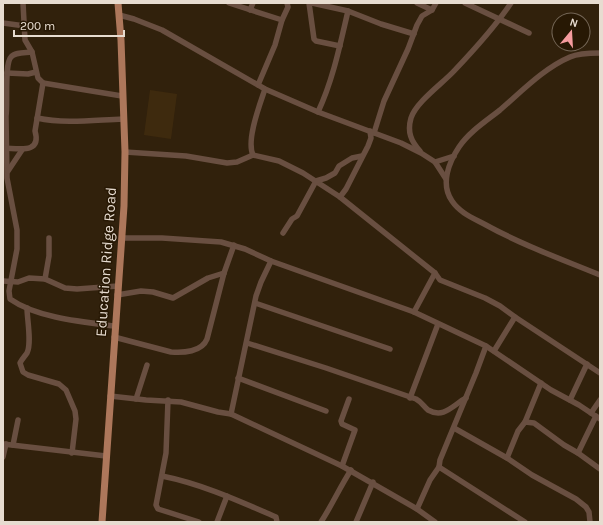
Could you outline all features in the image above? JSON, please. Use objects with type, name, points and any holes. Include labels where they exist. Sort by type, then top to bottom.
[{"type":"main road","name":"Education Ridge Road","points":[[102,522],[124,206],[121,40],[118,3]]},
{"type":"street","points":[[23,3],[25,40],[32,52],[38,78],[43,83],[122,96]]},
{"type":"street","points":[[229,3],[282,20]]},
{"type":"street","points":[[250,10],[253,3]]},
{"type":"street","points":[[258,85],[275,45],[288,3]]},
{"type":"street","points":[[309,3],[314,39],[316,41],[340,46]]},
{"type":"street","points":[[312,3],[348,11],[414,34]]},
{"type":"street","points":[[417,3],[432,10]]},
{"type":"street","points":[[340,197],[346,189],[368,146],[384,101],[419,20],[422,16],[432,10],[436,3]]},
{"type":"street","points":[[465,3],[530,33]]},
{"type":"street","points":[[401,143],[409,135],[412,116],[417,108],[436,86],[453,72],[500,20],[511,3]]},
{"type":"street","points":[[318,112],[333,74],[348,11]]},
{"type":"street","points":[[119,15],[134,19],[166,32],[266,89],[318,112],[401,143],[435,162],[446,178]]},
{"type":"street","points":[[3,23],[25,26]]},
{"type":"street","points":[[32,52],[14,54],[8,61],[7,107],[4,117],[5,148],[10,199],[17,230],[17,249],[9,291],[10,299],[26,308],[45,314],[77,322],[115,326]]},
{"type":"street","points":[[600,53],[568,57],[545,72],[474,131],[460,146],[454,156],[448,168],[446,178],[446,187],[450,199],[460,211],[529,246],[600,275]]},
{"type":"street","points":[[7,73],[28,74],[36,72]]},
{"type":"street","points":[[5,148],[22,150],[28,149],[36,142],[37,138],[35,131],[43,83]]},
{"type":"street","points":[[251,156],[250,148],[257,116],[266,89]]},
{"type":"street","points":[[37,118],[75,122],[123,119]]},
{"type":"street","points":[[409,135],[421,153]]},
{"type":"street","points":[[7,172],[22,150]]},
{"type":"street","points":[[124,152],[165,154],[227,163],[237,162],[251,156],[279,161],[316,181],[340,197],[435,273],[440,280],[485,298],[600,373]]},
{"type":"street","points":[[283,233],[292,219],[298,216],[316,181],[335,173],[339,166],[352,158],[362,156]]},
{"type":"street","points":[[435,162],[454,156]]},
{"type":"street","points":[[45,279],[49,238]]},
{"type":"street","points":[[122,238],[162,238],[221,242],[234,245],[271,261],[414,312],[486,346],[541,383],[596,416]]},
{"type":"street","points":[[114,337],[171,352],[179,352],[203,346],[207,339],[224,272],[234,245]]},
{"type":"street","points":[[230,414],[255,303],[261,282],[271,261]]},
{"type":"street","points":[[117,295],[141,291],[152,292],[173,298],[208,278],[224,272]]},
{"type":"street","points":[[414,312],[435,273]]},
{"type":"street","points":[[3,281],[18,282],[29,278],[45,279],[66,288],[77,289],[118,286]]},
{"type":"street","points":[[255,303],[390,349]]},
{"type":"street","points":[[26,308],[29,343],[27,353],[23,356],[20,363],[23,372],[28,375],[59,384],[66,390],[75,411],[76,419],[72,453]]},
{"type":"street","points":[[494,351],[515,317]]},
{"type":"street","points":[[410,398],[438,324]]},
{"type":"street","points":[[247,343],[326,368],[420,401],[427,410],[443,413],[466,398]]},
{"type":"street","points":[[417,509],[430,480],[439,466],[440,460],[486,346]]},
{"type":"street","points":[[570,400],[587,364]]},
{"type":"street","points":[[136,398],[147,365]]},
{"type":"street","points":[[238,378],[326,411]]},
{"type":"street","points":[[508,458],[518,431],[525,422],[541,383]]},
{"type":"street","points":[[110,396],[146,400],[168,400],[230,414],[351,470],[417,509],[435,522]]},
{"type":"street","points":[[342,466],[355,430],[342,424],[341,421],[349,399]]},
{"type":"street","points":[[168,400],[166,453],[156,505],[158,509],[199,522]]},
{"type":"street","points":[[578,453],[596,416],[600,400]]},
{"type":"street","points":[[12,445],[18,420]]},
{"type":"street","points":[[525,422],[534,424],[600,469]]},
{"type":"street","points":[[454,428],[508,458],[532,475],[582,503],[588,512],[590,522]]},
{"type":"street","points":[[3,457],[4,444],[106,456]]},
{"type":"street","points":[[439,466],[525,522]]},
{"type":"street","points":[[321,522],[338,490],[351,470]]},
{"type":"street","points":[[162,476],[184,480],[227,496],[276,517],[277,522]]},
{"type":"street","points":[[356,522],[373,482]]},
{"type":"street","points":[[217,522],[227,496]]},
{"type":"shaded area","points":[[150,90],[177,94],[171,139],[144,135]]}]
